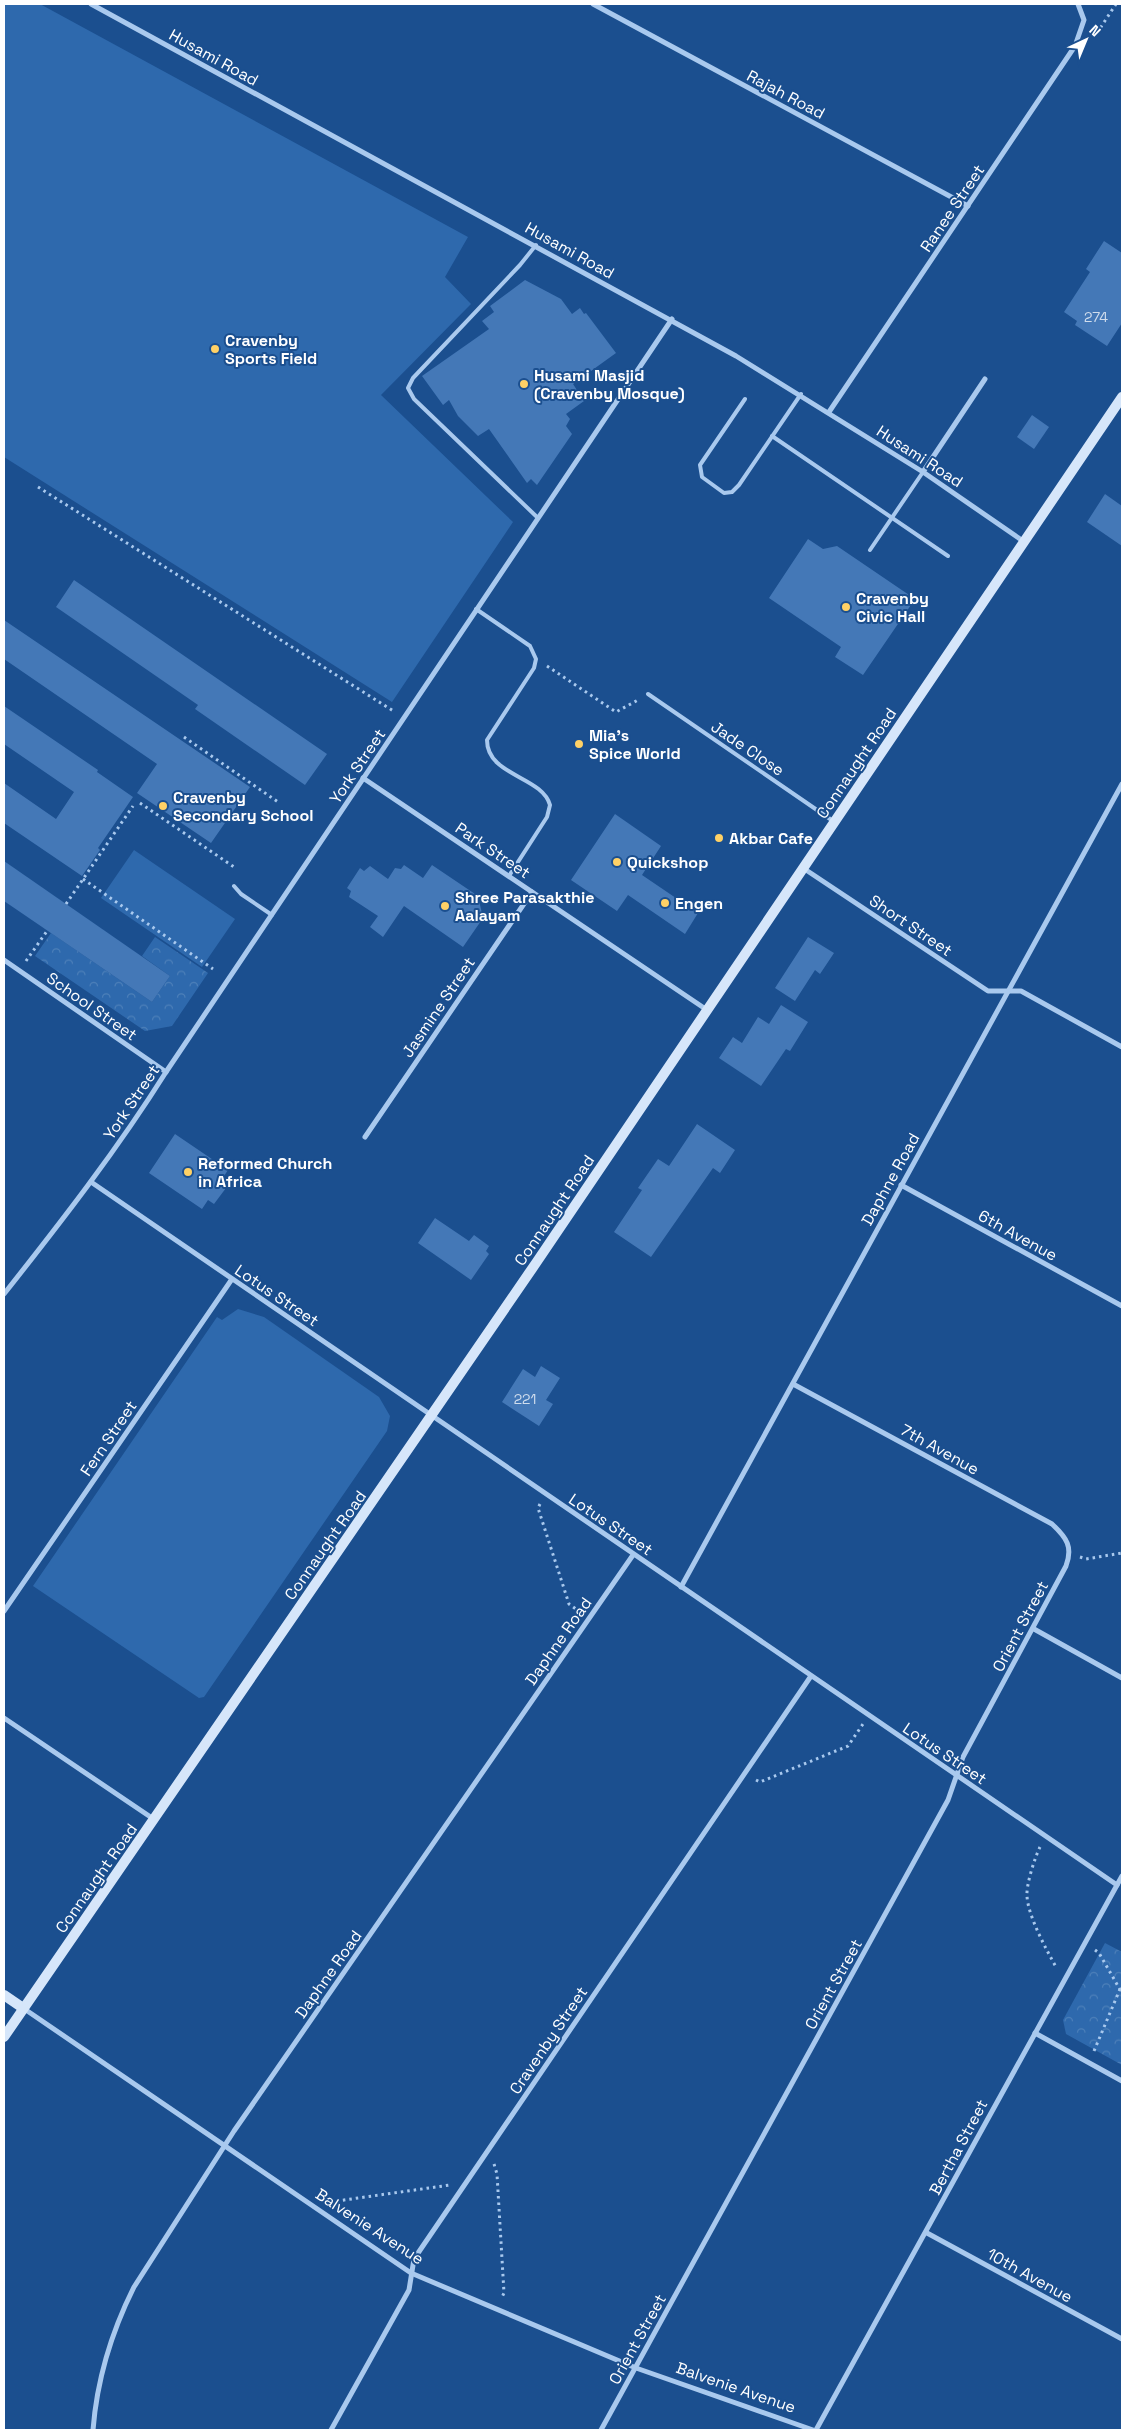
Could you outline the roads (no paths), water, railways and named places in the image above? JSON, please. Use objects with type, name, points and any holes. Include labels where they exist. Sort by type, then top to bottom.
[{"type":"street","name":"Husami Road","points":[[91,4],[672,319],[829,412],[923,472],[1024,541]]},
{"type":"street","name":"Rajah Road","points":[[593,4],[968,206]]},
{"type":"street","name":"Ranee Street","points":[[829,412],[1076,46],[1084,20],[1078,4]]},
{"type":"street","name":"York Street","points":[[4,1294],[138,1118],[166,1072],[672,319]]},
{"type":"street","points":[[923,472],[985,379]]},
{"type":"street","name":"Connaught Road","points":[[4,2037],[431,1416],[1122,397]]},
{"type":"street","name":"Park Street","points":[[363,778],[707,1010]]},
{"type":"street","name":"Daphne Road","points":[[680,1587],[1122,787]]},
{"type":"street","name":"Short Street","points":[[803,868],[988,992],[1021,991],[1122,1047]]},
{"type":"street","name":"Jasmine Street","points":[[365,1138],[532,892]]},
{"type":"street","name":"School Street","points":[[4,960],[166,1072]]},
{"type":"street","name":"Lotus Street","points":[[91,1182],[1117,1886]]},
{"type":"street","name":"6th Avenue","points":[[901,1185],[1122,1306]]},
{"type":"street","name":"Fern Street","points":[[4,1611],[232,1279]]},
{"type":"street","name":"7th Avenue","points":[[793,1384],[1052,1524],[1069,1544]]},
{"type":"street","name":"Orient Street","points":[[601,2430],[948,1800],[960,1762],[969,1744],[1034,1629],[1066,1566],[1070,1555],[1069,1544]]},
{"type":"street","name":"Daphne Road","points":[[93,2430],[102,2369],[121,2313],[134,2287],[224,2146],[633,1555]]},
{"type":"street","points":[[1034,1629],[1122,1678]]},
{"type":"street","name":"Cravenby Street","points":[[331,2430],[409,2290],[410,2273],[414,2259],[811,1676]]},
{"type":"street","points":[[4,1718],[155,1820]]},
{"type":"street","name":"Bertha Street","points":[[815,2430],[927,2233],[1122,1876]]},
{"type":"street","name":"Balvenie Avenue","points":[[4,1995],[410,2273],[636,2368],[815,2430]]},
{"type":"street","points":[[1035,2033],[1122,2081]]},
{"type":"street","name":"10th Avenue","points":[[927,2233],[1122,2339]]},
{"type":"lane","points":[[536,245],[520,265],[413,378],[408,388],[414,399],[538,518]]},
{"type":"lane","points":[[745,399],[700,465],[702,477],[720,491],[732,492],[739,485],[800,394]]},
{"type":"lane","points":[[772,436],[948,556]]},
{"type":"lane","points":[[870,550],[923,472]]},
{"type":"lane","points":[[476,609],[530,646],[536,659],[534,668],[487,740],[489,754],[493,759],[547,796],[550,805],[547,817],[509,876]]},
{"type":"lane","name":"Jade Close","points":[[648,694],[834,822]]},
{"type":"lane","points":[[234,886],[241,894],[272,915]]},
{"type":"place","name":"Cravenby Sports Field","points":[[215,349]]},
{"type":"place","name":"Husami Masjid (Cravenby Mosque)","points":[[524,384]]},
{"type":"place","name":"Cravenby Civic Hall","points":[[846,607]]},
{"type":"place","name":"Mia's Spice World","points":[[579,744]]},
{"type":"place","name":"Cravenby Secondary School","points":[[163,806]]},
{"type":"place","name":"Akbar Cafe","points":[[719,838]]},
{"type":"place","name":"Quickshop","points":[[617,862]]},
{"type":"place","name":"Engen","points":[[665,903]]},
{"type":"place","name":"Shree Parasakthie Aalayam","points":[[445,906]]},
{"type":"place","name":"Reformed Church in Africa","points":[[188,1172]]}]
